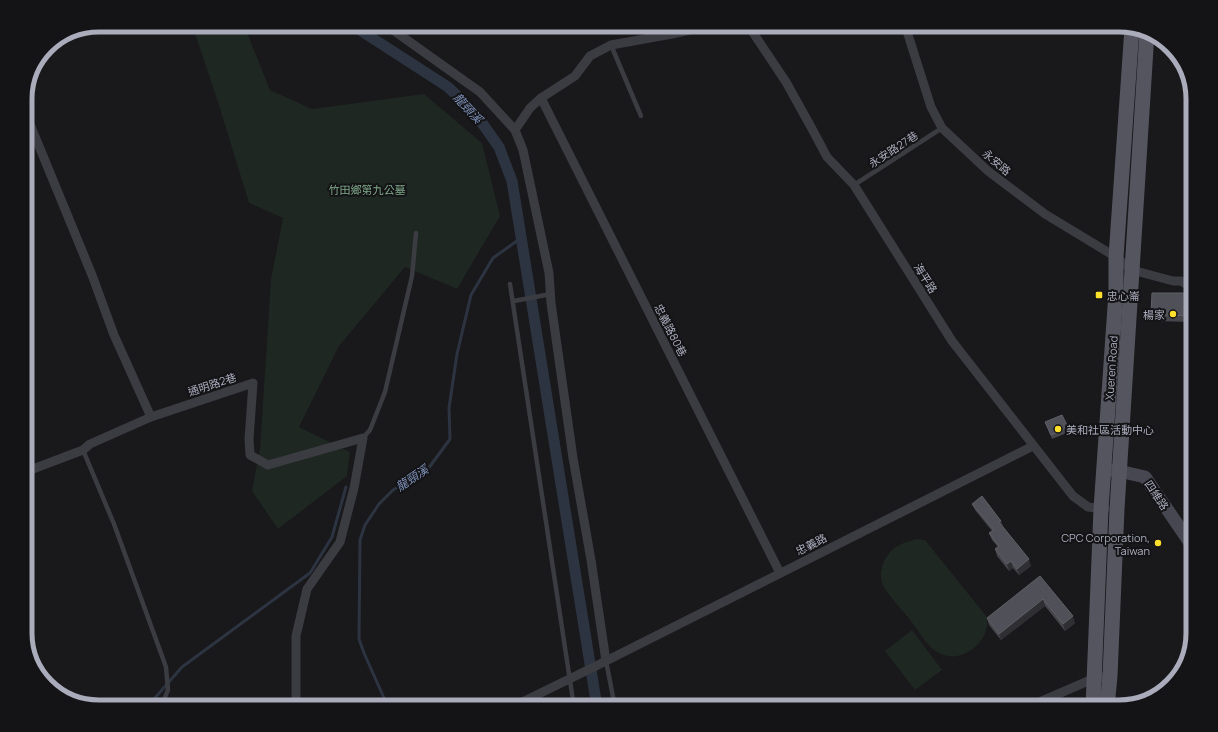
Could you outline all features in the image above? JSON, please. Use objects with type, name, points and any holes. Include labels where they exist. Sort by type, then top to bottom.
[{"type":"main road","name":"Xueren Road","points":[[1095,700],[1103,677],[1116,509],[1112,470],[1116,257],[1132,33]]},
{"type":"main road","name":"Xueren Road","points":[[1106,700],[1103,677],[1101,509],[1112,470],[1132,270],[1147,38]]},
{"type":"main road","name":"四維路","points":[[1112,470],[1145,477],[1186,538]]},
{"type":"street","points":[[396,32],[480,92],[515,130],[523,150],[549,273],[573,458],[592,560],[603,662]]},
{"type":"street","points":[[515,130],[530,108],[541,98],[575,76],[590,56],[611,45],[681,32]]},
{"type":"street","name":"海平路","points":[[753,32],[786,82],[812,127],[827,158],[854,185],[952,341],[1033,446],[1074,496],[1088,507],[1116,509]]},
{"type":"street","name":"永安路","points":[[907,32],[931,107],[942,128],[988,171],[1039,209],[1116,257],[1132,270]]},
{"type":"street","name":"忠義路80巷","points":[[541,98],[780,573]]},
{"type":"street","points":[[32,129],[92,275],[114,335],[151,417]]},
{"type":"street","points":[[1132,270],[1181,281],[1186,284]]},
{"type":"street","name":"通明路2巷","points":[[32,469],[83,450],[90,444],[151,417],[253,383],[249,439],[250,455],[268,464],[363,438]]},
{"type":"street","points":[[296,700],[296,636],[307,589],[340,542],[354,488],[363,438]]},
{"type":"street","name":"忠義路","points":[[526,700],[1033,446]]},
{"type":"street","points":[[1046,700],[1103,677]]},
{"type":"lane","points":[[611,45],[641,116]]},
{"type":"lane","name":"永安路27巷","points":[[854,185],[942,128]]},
{"type":"lane","points":[[363,438],[370,430],[385,392],[412,276],[416,233]]},
{"type":"lane","points":[[510,284],[514,301],[572,678],[574,700]]},
{"type":"lane","points":[[514,301],[551,294]]},
{"type":"lane","points":[[83,450],[114,524],[166,667],[168,689],[164,700]]},
{"type":"lane","points":[[603,662],[613,700]]},
{"type":"green space","name":"竹田鄉第九公墓","points":[[194,32],[247,32],[270,90],[312,109],[424,94],[482,143],[500,216],[457,289],[405,267],[339,346],[299,427],[350,452],[347,476],[278,529],[252,491],[260,449],[271,279],[283,218],[249,203],[218,102]]},
{"type":"green space","points":[[917,539],[925,540],[987,617],[985,634],[974,648],[966,653],[958,656],[949,656],[936,652],[924,639],[884,587],[881,572],[886,558],[897,546]]},
{"type":"green space","points":[[912,630],[942,670],[915,690],[885,651]]},
{"type":"building","points":[[1152,293],[1186,293],[1186,316],[1151,314]]},
{"type":"building","name":"美和社區活動中心","points":[[1062,415],[1068,427],[1051,435],[1045,422]]},
{"type":"building","points":[[982,496],[1001,521],[999,522],[1029,559],[1017,569],[1011,561],[1007,564],[995,549],[999,546],[989,533],[994,530],[972,504]]},
{"type":"building","points":[[1040,576],[1073,616],[1063,624],[1043,599],[999,634],[987,618]]},
{"type":"waterway","name":"龍頸溪","points":[[363,32],[448,87],[475,113],[499,147],[512,181],[596,700]]},
{"type":"waterway","name":"龍頸溪","points":[[385,700],[359,639],[360,540],[365,525],[379,504],[393,490],[428,469],[450,439],[449,408],[457,354],[471,295],[493,258],[521,238]]},
{"type":"waterway","points":[[153,700],[182,667],[310,573],[332,537],[346,487]]},
{"type":"place","name":"忠心崙","points":[[1099,295]]},
{"type":"place","name":"楊家","points":[[1173,314]]},
{"type":"place","name":"美和社區活動中心","points":[[1058,429]]},
{"type":"place","name":"CPC Corporation, Taiwan","points":[[1158,543]]}]
